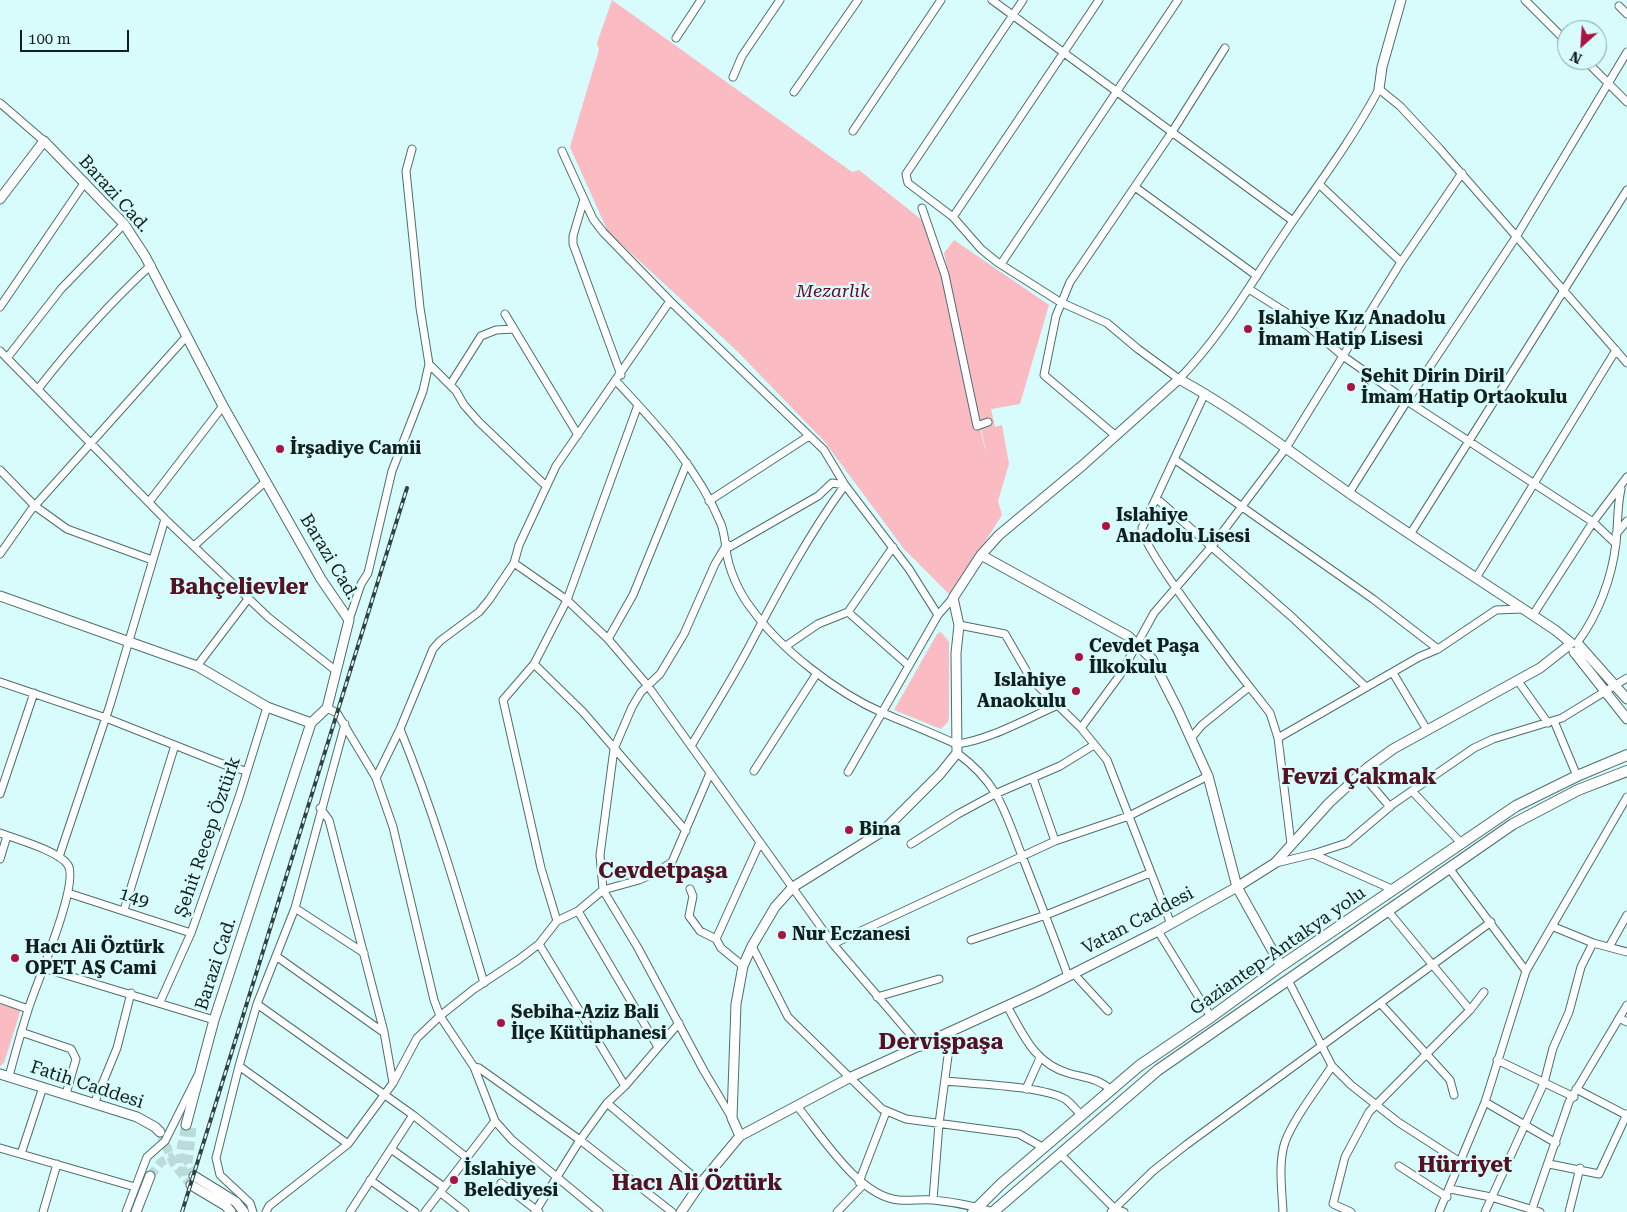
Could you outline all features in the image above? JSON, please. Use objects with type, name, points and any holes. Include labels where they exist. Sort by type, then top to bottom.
[{"type":"main road","name":"Gaziantep-Antakya yolu","points":[[976,1210],[1138,1066],[1211,1017],[1281,966],[1516,806],[1577,776],[1627,755]]},
{"type":"main road","name":"Gaziantep-Antakya yolu","points":[[993,1212],[1158,1070],[1513,824],[1578,790],[1627,771]]},
{"type":"street","points":[[676,38],[701,0]]},
{"type":"street","points":[[733,77],[742,56],[780,0]]},
{"type":"street","points":[[794,92],[858,0]]},
{"type":"street","points":[[852,131],[940,0]]},
{"type":"street","points":[[992,0],[1293,221]]},
{"type":"street","points":[[1023,0],[906,174],[908,183],[953,217],[981,249],[1001,264],[1060,302],[1107,323],[1179,379],[1205,393],[1350,493],[1533,615],[1574,646],[1617,686],[1627,699]]},
{"type":"street","points":[[953,217],[1100,0]]},
{"type":"street","points":[[1001,264],[1178,0]]},
{"type":"street","points":[[848,772],[938,615],[953,598],[981,555],[999,535],[1116,436],[1179,379],[1204,351],[1249,289],[1293,221],[1320,185],[1379,90],[1382,67],[1401,0]]},
{"type":"street","points":[[1525,0],[1557,32]]},
{"type":"street","points":[[1619,6],[1627,14]]},
{"type":"street","points":[[1116,436],[1044,375],[1060,302],[1080,266],[1172,132],[1225,48]]},
{"type":"street","points":[[1350,493],[1407,401],[1516,237],[1627,52]]},
{"type":"street","points":[[1595,70],[1627,102]]},
{"type":"street","points":[[1379,90],[1400,106],[1462,173],[1627,363]]},
{"type":"street","points":[[0,103],[44,140],[0,199]]},
{"type":"street","name":"Barazi Cad.","points":[[44,140],[124,224],[151,265],[186,337],[223,406],[321,578],[349,620],[327,708],[311,723],[214,1020],[203,1067],[204,1086],[189,1127]]},
{"type":"street","points":[[349,620],[361,584],[368,573],[392,471],[423,391],[429,364],[420,308],[406,172],[412,150]]},
{"type":"street","points":[[562,151],[592,219],[670,302],[824,450],[844,485],[893,547],[938,615]]},
{"type":"street","points":[[1081,728],[1120,675],[1154,613],[1212,546],[1286,448],[1402,262],[1462,173]]},
{"type":"street","points":[[0,307],[56,220],[85,182]]},
{"type":"street","points":[[1320,185],[1402,262]]},
{"type":"street","points":[[1135,186],[1257,276]]},
{"type":"street","points":[[1411,533],[1627,190]]},
{"type":"street","points":[[584,199],[573,236],[573,244],[621,375]]},
{"type":"street","points":[[922,208],[945,275],[977,426],[988,422]]},
{"type":"street","points":[[7,358],[61,289],[124,224]]},
{"type":"street","points":[[38,389],[78,338],[113,300],[151,265]]},
{"type":"street","points":[[1249,289],[1309,326],[1343,356],[1407,401],[1593,522],[1616,544]]},
{"type":"street","points":[[376,778],[400,729],[433,649],[440,641],[485,606],[514,563],[546,486],[564,453],[621,375],[670,302]]},
{"type":"street","points":[[505,314],[578,435]]},
{"type":"street","points":[[450,385],[481,336],[496,330],[514,329]]},
{"type":"street","points":[[0,554],[35,506],[186,337]]},
{"type":"street","points":[[1476,578],[1616,350]]},
{"type":"street","points":[[0,351],[165,519],[248,599],[335,670]]},
{"type":"street","points":[[429,364],[450,385],[479,422],[546,486]]},
{"type":"street","points":[[616,382],[663,431],[687,464],[720,524],[736,580],[749,606],[761,622],[817,673],[845,693],[956,748],[980,773],[1006,812],[1071,975],[1108,1011]]},
{"type":"street","points":[[1205,393],[1174,458],[1142,533],[1145,542],[1176,586],[1270,713],[1278,738],[1291,844]]},
{"type":"street","points":[[557,921],[541,868],[503,705],[505,696],[534,664],[567,600],[638,405]]},
{"type":"street","points":[[149,502],[223,406]]},
{"type":"street","points":[[709,501],[809,436]]},
{"type":"street","points":[[1174,458],[1373,599],[1438,649]]},
{"type":"street","points":[[608,639],[634,595],[687,464]]},
{"type":"street","points":[[0,470],[35,506],[77,534],[152,560]]},
{"type":"street","points":[[1533,615],[1593,522],[1627,477]]},
{"type":"street","points":[[194,546],[266,481]]},
{"type":"street","points":[[740,1136],[732,1118],[638,948],[603,890],[600,855],[614,749],[632,707],[660,674],[684,634],[715,564],[726,546],[818,496],[832,482],[844,485]]},
{"type":"street","points":[[691,746],[752,642],[761,622],[830,505],[844,485]]},
{"type":"street","points":[[1574,646],[1598,610],[1616,544],[1621,486]]},
{"type":"street","points":[[1156,498],[1212,546],[1366,687]]},
{"type":"street","points":[[59,857],[106,718],[165,519]]},
{"type":"street","points":[[1616,534],[1627,520]]},
{"type":"street","points":[[786,646],[818,624],[848,612],[893,547]]},
{"type":"street","points":[[981,555],[1119,631],[1137,643],[1152,659],[1192,738],[1208,776],[1237,886],[1281,966]]},
{"type":"street","points":[[514,563],[567,600],[608,639],[648,686],[833,944],[921,1047]]},
{"type":"street","points":[[0,596],[197,666],[267,707],[311,723]]},
{"type":"street","points":[[732,1118],[736,1004],[743,966],[752,946],[775,908],[792,887],[883,831],[945,768],[956,748],[956,654],[959,625],[953,598]]},
{"type":"street","points":[[197,666],[248,599]]},
{"type":"street","points":[[1278,738],[1419,657],[1438,649],[1496,610],[1522,609]]},
{"type":"street","points":[[848,612],[909,666]]},
{"type":"street","points":[[959,625],[1005,634],[1027,674],[1081,728],[1107,760],[1171,924]]},
{"type":"street","points":[[1574,646],[1627,720]]},
{"type":"street","name":"Vatan Caddesi","points":[[681,1212],[701,1183],[740,1136],[849,1078],[951,1034],[1071,975],[1158,931],[1237,886],[1275,863],[1291,844],[1361,773],[1392,749],[1518,681],[1574,646]]},
{"type":"street","points":[[534,664],[583,712],[686,832]]},
{"type":"street","points":[[754,770],[817,673]]},
{"type":"street","points":[[1393,673],[1427,730]]},
{"type":"street","points":[[1275,863],[1347,843],[1390,807],[1474,748],[1493,740],[1551,722],[1576,711],[1627,678]]},
{"type":"street","points":[[1518,681],[1551,722],[1577,776]]},
{"type":"street","points":[[0,682],[106,718],[174,746],[246,771]]},
{"type":"street","points":[[1192,738],[1202,725],[1250,687]]},
{"type":"street","points":[[0,794],[34,693]]},
{"type":"street","points":[[956,748],[1058,705]]},
{"type":"street","name":"Şehit Recep Öztürk","points":[[160,1002],[191,933],[267,707]]},
{"type":"street","points":[[327,708],[337,713],[376,778],[392,827],[440,1016],[474,1067],[495,1121],[512,1140],[599,1212]]},
{"type":"street","points":[[253,1212],[250,1203],[220,1175],[216,1158],[257,1004],[295,908],[320,808],[344,724]]},
{"type":"street","points":[[400,729],[416,767],[453,876],[484,983]]},
{"type":"street","points":[[912,844],[958,814],[995,794],[1060,766],[1094,745]]},
{"type":"street","points":[[124,910],[174,746]]},
{"type":"street","points":[[266,1212],[269,1206],[348,1144],[393,1083],[417,1038],[440,1016],[538,944],[557,921],[578,912],[603,890],[639,880],[672,862],[710,773]]},
{"type":"street","points":[[1361,773],[1390,807]]},
{"type":"street","points":[[833,944],[1055,841],[1129,816],[1208,776]]},
{"type":"street","points":[[1033,778],[1055,841]]},
{"type":"street","points":[[1412,791],[1462,844]]},
{"type":"street","points":[[1439,1212],[1447,1197],[1485,1102],[1526,971],[1554,927],[1627,797]]},
{"type":"street","points":[[320,808],[329,820],[364,953],[367,973],[384,1032],[393,1083]]},
{"type":"street","points":[[0,833],[59,857],[69,867],[70,880],[53,945],[4,1075]]},
{"type":"street","points":[[0,859],[8,836]]},
{"type":"street","points":[[716,939],[760,842]]},
{"type":"street","points":[[1313,854],[1394,890]]},
{"type":"street","points":[[1449,868],[1526,971]]},
{"type":"street","points":[[971,940],[1046,915],[1150,873]]},
{"type":"street","points":[[690,889],[693,896],[690,916],[700,931],[716,939],[721,948],[743,966]]},
{"type":"street","name":"149","points":[[68,893],[191,933]]},
{"type":"street","points":[[295,908],[364,953]]},
{"type":"street","points":[[1388,911],[1470,1010]]},
{"type":"street","points":[[578,912],[658,1047]]},
{"type":"street","points":[[1610,947],[1627,915]]},
{"type":"street","points":[[1113,1210],[1153,1171],[1490,922]]},
{"type":"street","points":[[1554,927],[1593,943],[1627,952]]},
{"type":"street","points":[[1158,931],[1211,1017]]},
{"type":"street","points":[[1485,1212],[1544,1083],[1554,1048],[1569,1012],[1581,967],[1593,943]]},
{"type":"street","points":[[538,944],[626,1086]]},
{"type":"street","points":[[752,946],[788,1017],[886,1112],[939,1124],[1019,1134],[1044,1148]]},
{"type":"street","points":[[276,956],[384,1032]]},
{"type":"street","points":[[43,968],[131,993],[214,1020]]},
{"type":"street","points":[[878,997],[939,979]]},
{"type":"street","points":[[1288,980],[1332,1066],[1375,1105],[1460,1162]]},
{"type":"street","points":[[1351,1212],[1333,1204],[1345,1157],[1375,1105],[1470,1010],[1484,992]]},
{"type":"street","points":[[94,1104],[117,1048],[131,993]]},
{"type":"street","points":[[0,999],[28,1010]]},
{"type":"street","points":[[1380,1003],[1450,1080],[1454,1094]]},
{"type":"street","points":[[257,1004],[414,1115],[466,1157]]},
{"type":"street","points":[[1532,1209],[1549,1164],[1565,1112],[1627,1005]]},
{"type":"street","points":[[1007,1006],[1031,1049],[1040,1058],[1060,1070],[1096,1079],[1111,1090]]},
{"type":"street","points":[[1619,1018],[1627,1022]]},
{"type":"street","points":[[501,1183],[537,1211],[580,1140],[607,1103],[626,1086],[678,1023]]},
{"type":"street","points":[[21,1032],[71,1049],[75,1054],[76,1059],[66,1094]]},
{"type":"street","points":[[933,1200],[939,1124],[951,1034]]},
{"type":"street","points":[[1026,1089],[1040,1058]]},
{"type":"street","points":[[1497,1060],[1544,1083],[1627,1114],[1598,1174],[1580,1168],[1549,1164]]},
{"type":"street","points":[[239,1066],[348,1144]]},
{"type":"street","points":[[1284,1212],[1281,1187],[1285,1142],[1293,1125],[1332,1066]]},
{"type":"street","points":[[126,1212],[147,1157],[165,1141],[203,1067]]},
{"type":"street","points":[[474,1067],[480,1068],[580,1140],[672,1212]]},
{"type":"street","name":"Fatih Caddesi","points":[[4,1075],[138,1118],[155,1127],[160,1132]]},
{"type":"street","points":[[945,1081],[1026,1089],[1062,1098],[1082,1116]]},
{"type":"street","points":[[21,1154],[43,1087]]},
{"type":"street","points":[[1485,1102],[1556,1143]]},
{"type":"street","points":[[607,1103],[701,1183]]},
{"type":"street","points":[[797,1106],[861,1184],[879,1195],[893,1199],[933,1200],[993,1212]]},
{"type":"street","points":[[837,1212],[861,1184],[886,1112]]},
{"type":"street","points":[[350,1212],[414,1115]]},
{"type":"street","points":[[425,1212],[495,1121]]},
{"type":"street","points":[[0,1148],[135,1188]]},
{"type":"street","points":[[391,1149],[443,1190],[465,1212]]},
{"type":"street","points":[[1060,1154],[1113,1210],[1124,1212]]},
{"type":"street","points":[[43,1212],[57,1164]]},
{"type":"street","points":[[1399,1166],[1447,1197]]},
{"type":"street","points":[[1568,1212],[1580,1168]]},
{"type":"street","points":[[136,1212],[150,1176]]},
{"type":"street","points":[[231,1212],[192,1180],[236,1202],[244,1212]]},
{"type":"street","points":[[370,1180],[415,1212]]},
{"type":"street","points":[[1450,1189],[1491,1197],[1540,1212]]},
{"type":"green space","name":"Mezarlık","points":[[612,0],[852,172],[859,170],[932,228],[988,461],[944,253],[954,240],[1049,305],[1020,404],[991,409],[995,427],[1002,425],[1009,464],[998,501],[1002,515],[951,596],[904,549],[824,441],[737,351],[608,232],[570,147],[599,50],[597,43]]},
{"type":"green space","points":[[941,632],[949,642],[949,716],[948,722],[941,729],[894,710],[937,634]]},
{"type":"green space","points":[[0,1003],[18,1009],[20,1012],[4,1063],[0,1066]]},
{"type":"tunnel","points":[[184,1176],[180,1153],[186,1125]]},
{"type":"tunnel","points":[[192,1128],[188,1163],[194,1176]]},
{"type":"tunnel","points":[[160,1132],[174,1164],[191,1185]]},
{"type":"tunnel","points":[[150,1176],[161,1162],[174,1156]]},
{"type":"railway","points":[[182,1212],[407,488]]},
{"type":"place","name":"Islahiye Kız Anadolu İmam Hatip Lisesi","points":[[1248,329]]},
{"type":"place","name":"Şehit Dirin Diril İmam Hatip Ortaokulu","points":[[1351,387]]},
{"type":"place","name":"İrşadiye Camii","points":[[280,449]]},
{"type":"place","name":"Islahiye Anadolu Lisesi","points":[[1106,526]]},
{"type":"place","name":"Cevdet Paşa İlkokulu","points":[[1079,657]]},
{"type":"place","name":"Islahiye Anaokulu","points":[[1076,691]]},
{"type":"place","name":"Bina","points":[[849,830]]},
{"type":"place","name":"Nur Eczanesi","points":[[782,935]]},
{"type":"place","name":"Hacı Ali Öztürk OPET AŞ Cami","points":[[15,958]]},
{"type":"place","name":"Sebiha-Aziz Bali İlçe Kütüphanesi","points":[[501,1023]]},
{"type":"place","name":"İslahiye Belediyesi","points":[[454,1180]]},
{"type":"district","name":"Bahçelievler","points":[[239,588]]},
{"type":"district","name":"Fevzi Çakmak","points":[[1359,778]]},
{"type":"district","name":"Cevdetpaşa","points":[[663,872]]},
{"type":"district","name":"Dervişpaşa","points":[[941,1043]]},
{"type":"district","name":"Hürriyet","points":[[1465,1166]]},
{"type":"district","name":"Hacı Ali Öztürk","points":[[697,1184]]}]
